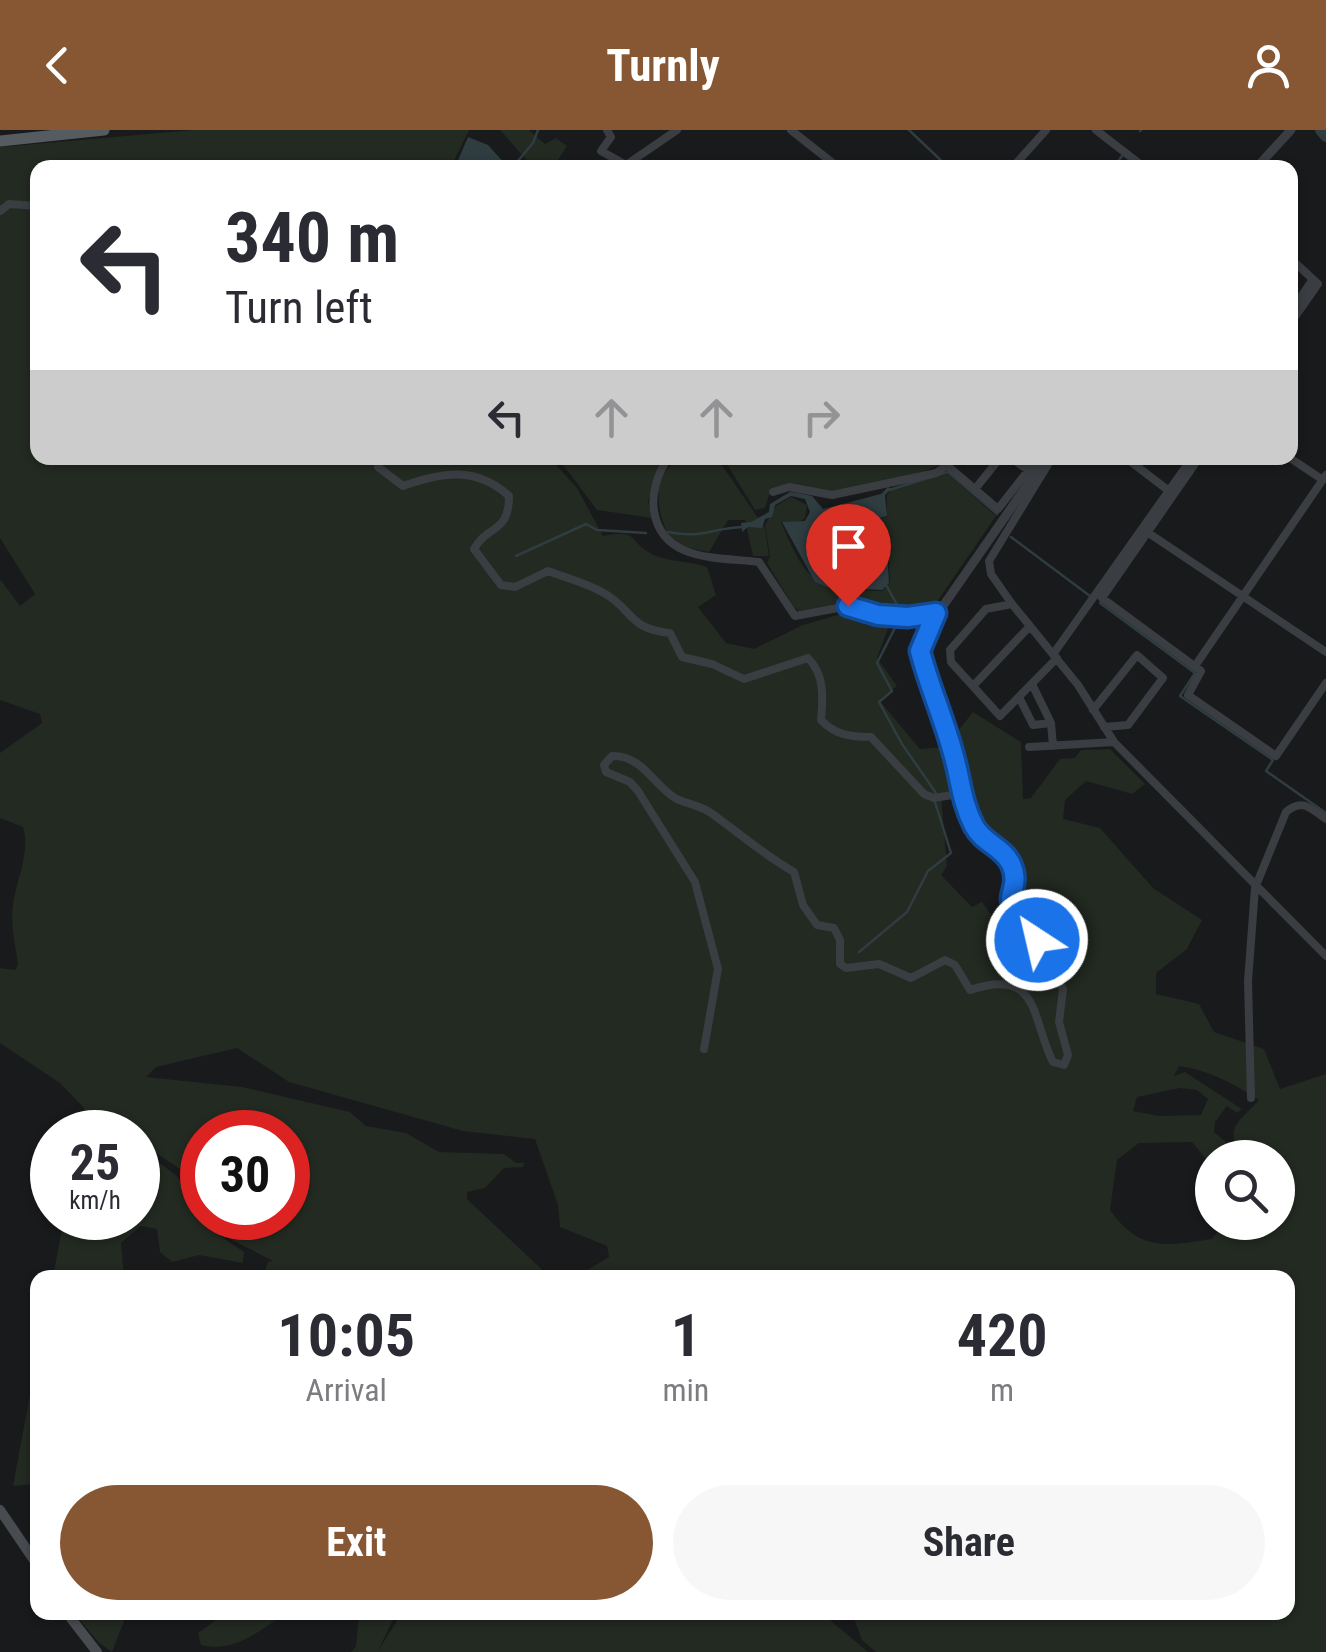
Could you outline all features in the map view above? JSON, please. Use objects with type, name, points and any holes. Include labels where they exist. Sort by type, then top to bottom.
[{"type":"main road","points":[[0,140],[104,130]]},
{"type":"main road","points":[[0,1510],[30,1554]]},
{"type":"main road","points":[[72,1620],[97,1652]]},
{"type":"street","points":[[607,130],[611,137],[602,151],[614,160]]},
{"type":"street","points":[[636,160],[677,130]]},
{"type":"street","points":[[790,130],[829,160]]},
{"type":"street","points":[[1019,160],[1046,130]]},
{"type":"street","points":[[1096,130],[1135,160]]},
{"type":"street","points":[[1263,160],[1291,130]]},
{"type":"street","points":[[0,211],[9,204],[30,205]]},
{"type":"street","points":[[1298,266],[1318,284],[1298,313]]},
{"type":"street","points":[[1298,302],[1313,280]]},
{"type":"street","points":[[1195,666],[1325,479],[1298,463]]},
{"type":"street","points":[[379,465],[403,486],[445,472],[477,476],[510,496],[509,512],[498,530],[479,540],[474,550],[501,585],[515,587],[548,572],[602,592],[618,603],[631,620],[652,631],[670,633],[682,658],[712,664],[744,680],[808,658],[817,667],[821,720],[830,729],[850,737],[871,738],[927,796],[958,794]]},
{"type":"street","points":[[665,465],[654,488],[653,505],[661,536],[674,549],[760,562],[796,616],[848,606],[878,615],[908,617],[936,613]]},
{"type":"street","points":[[974,488],[994,465]]},
{"type":"street","points":[[1021,465],[1028,470]]},
{"type":"street","points":[[773,492],[790,487],[832,494],[949,467],[998,508],[1032,465]]},
{"type":"street","points":[[704,1048],[718,968],[698,894],[638,791],[630,782],[606,772],[604,766],[612,756],[624,756],[656,777],[674,797],[708,811],[794,872],[802,904],[817,925],[834,928],[840,940],[840,964],[846,968],[879,964],[911,978],[945,960],[955,965],[970,990],[998,982],[1018,989],[1038,1011],[1044,1044],[1053,1062],[1064,1065],[1068,1055],[1058,1022],[1063,989],[1055,977],[1037,968],[1033,956],[1035,928],[1014,913],[1010,903],[1014,869],[1007,856],[977,832],[958,794],[954,754],[920,651],[936,613],[1044,465]]},
{"type":"street","points":[[1045,465],[988,564],[1012,604],[1056,656],[1114,742],[1326,956]]},
{"type":"street","points":[[1135,465],[1169,491]]},
{"type":"street","points":[[1189,465],[1102,598],[1201,671],[1188,695],[1276,756],[1326,683]]},
{"type":"street","points":[[1012,604],[986,608],[950,650],[951,662],[1000,716],[1056,656],[1190,465]]},
{"type":"street","points":[[1145,530],[1326,652]]},
{"type":"street","points":[[975,684],[1029,627]]},
{"type":"street","points":[[1093,710],[1137,655],[1163,678],[1128,725],[1104,726]]},
{"type":"street","points":[[1032,684],[1051,723],[1052,746]]},
{"type":"street","points":[[1019,697],[1033,725],[1051,723]]},
{"type":"street","points":[[1030,746],[1114,742]]},
{"type":"street","points":[[1251,1098],[1248,982],[1256,888],[1286,812],[1295,804],[1304,804],[1326,819]]},
{"type":"shaded area","points":[[194,130],[469,130],[454,160],[30,160],[30,465],[556,465],[577,488],[603,536],[628,535],[658,557],[707,567],[716,595],[698,607],[726,643],[754,649],[803,625],[848,612],[890,623],[877,658],[897,686],[879,700],[920,749],[945,747],[973,712],[1021,742],[1023,799],[1031,798],[1060,759],[1075,758],[1081,750],[1110,749],[1145,784],[1132,794],[1086,781],[1065,800],[1063,819],[1100,828],[1153,888],[1202,920],[1187,949],[1156,973],[1156,994],[1199,1004],[1214,1032],[1264,1049],[1280,1089],[1326,1074],[1326,1652],[876,1652],[862,1640],[855,1620],[1295,1620],[1295,1270],[588,1270],[609,1257],[607,1246],[560,1227],[558,1205],[535,1139],[463,1131],[289,1082],[237,1048],[156,1067],[146,1077],[242,1087],[350,1112],[366,1126],[406,1133],[439,1152],[504,1154],[516,1163],[524,1163],[523,1167],[504,1168],[485,1188],[467,1192],[467,1199],[543,1270],[265,1270],[268,1262],[273,1261],[232,1240],[310,1240],[310,1110],[180,1110],[180,1169],[160,1156],[160,1110],[84,1110],[60,1083],[0,1043],[0,968],[15,970],[18,965],[12,916],[25,837],[23,827],[0,818],[0,753],[42,723],[40,714],[0,700],[0,579],[20,606],[35,594],[0,538],[0,147]],"holes":[[[961,791],[980,830],[1009,853],[1017,870],[1013,903],[1016,910],[996,922],[982,902],[972,907],[941,875],[947,866],[941,795]],[[1180,1088],[1197,1090],[1208,1099],[1201,1115],[1159,1116],[1133,1111],[1137,1097]]]},
{"type":"shaded area","points":[[500,130],[529,130],[545,144],[556,138],[567,146],[558,160],[527,160]]},
{"type":"shaded area","points":[[468,137],[488,145],[502,160],[458,160]]},
{"type":"shaded area","points":[[563,465],[661,465],[648,501],[652,518],[597,510]]},
{"type":"shaded area","points":[[671,465],[722,465],[765,528],[769,556],[753,556],[745,520],[728,520],[709,552],[674,545],[660,510],[664,474]]},
{"type":"shaded area","points":[[727,465],[940,465],[913,475],[831,491],[779,488],[770,492],[765,508],[755,510]]},
{"type":"shaded area","points":[[948,474],[996,516],[934,606],[879,611],[845,602],[799,611],[794,607],[767,563],[770,556],[765,525],[776,506],[791,497],[807,505],[805,518],[799,522],[781,522],[799,560],[817,580],[842,588],[882,591],[890,583],[888,549],[880,546],[878,519],[887,517],[887,495],[893,488]]},
{"type":"shaded area","points":[[888,487],[891,489],[885,495],[887,516],[877,519],[879,546],[887,549],[889,583],[882,590],[827,587],[815,582],[782,522],[805,521],[810,512],[805,499],[791,496],[775,505],[772,517],[765,519],[762,528],[748,527],[742,532],[741,523],[769,512],[770,504],[790,492],[812,496],[823,509],[881,494]]},
{"type":"shaded area","points":[[160,1163],[180,1181],[180,1240],[226,1240],[244,1252],[243,1263],[199,1255],[172,1262],[160,1252]]},
{"type":"shaded area","points":[[60,1240],[125,1240],[121,1243],[123,1270],[54,1270]]},
{"type":"shaded area","points":[[30,1395],[30,1484],[13,1486]]},
{"type":"shaded area","points":[[80,1620],[125,1620],[112,1652]]},
{"type":"shaded area","points":[[216,1620],[276,1620],[231,1645],[201,1645],[198,1633]]},
{"type":"shaded area","points":[[359,1620],[393,1620],[378,1651],[398,1620],[830,1620],[868,1652],[351,1652],[356,1646]]},
{"type":"waterway","points":[[519,160],[538,130]]},
{"type":"waterway","points":[[909,130],[941,160]]},
{"type":"waterway","points":[[1321,130],[1326,136]]},
{"type":"waterway","points":[[1119,160],[1122,156]]},
{"type":"waterway","points":[[889,490],[948,472],[997,514]]},
{"type":"waterway","points":[[516,556],[586,524],[597,530],[646,533]]},
{"type":"waterway","points":[[668,532],[699,534],[742,527]]},
{"type":"waterway","points":[[1011,537],[1090,596]]},
{"type":"waterway","points":[[886,585],[900,610]]},
{"type":"waterway","points":[[1100,603],[1195,673],[1180,696],[1273,760],[1266,771],[1326,813]]},
{"type":"waterway","points":[[897,624],[877,663],[892,691],[879,702],[936,793]]},
{"type":"waterway","points":[[859,952],[907,912],[928,871],[951,853],[935,802]]},
{"type":"route","points":[[848,606],[878,615],[908,617],[936,613],[926,629],[920,651],[954,754],[958,794],[977,832],[1007,856],[1014,869],[1010,903],[1014,913],[1035,928],[1037,940]]}]
